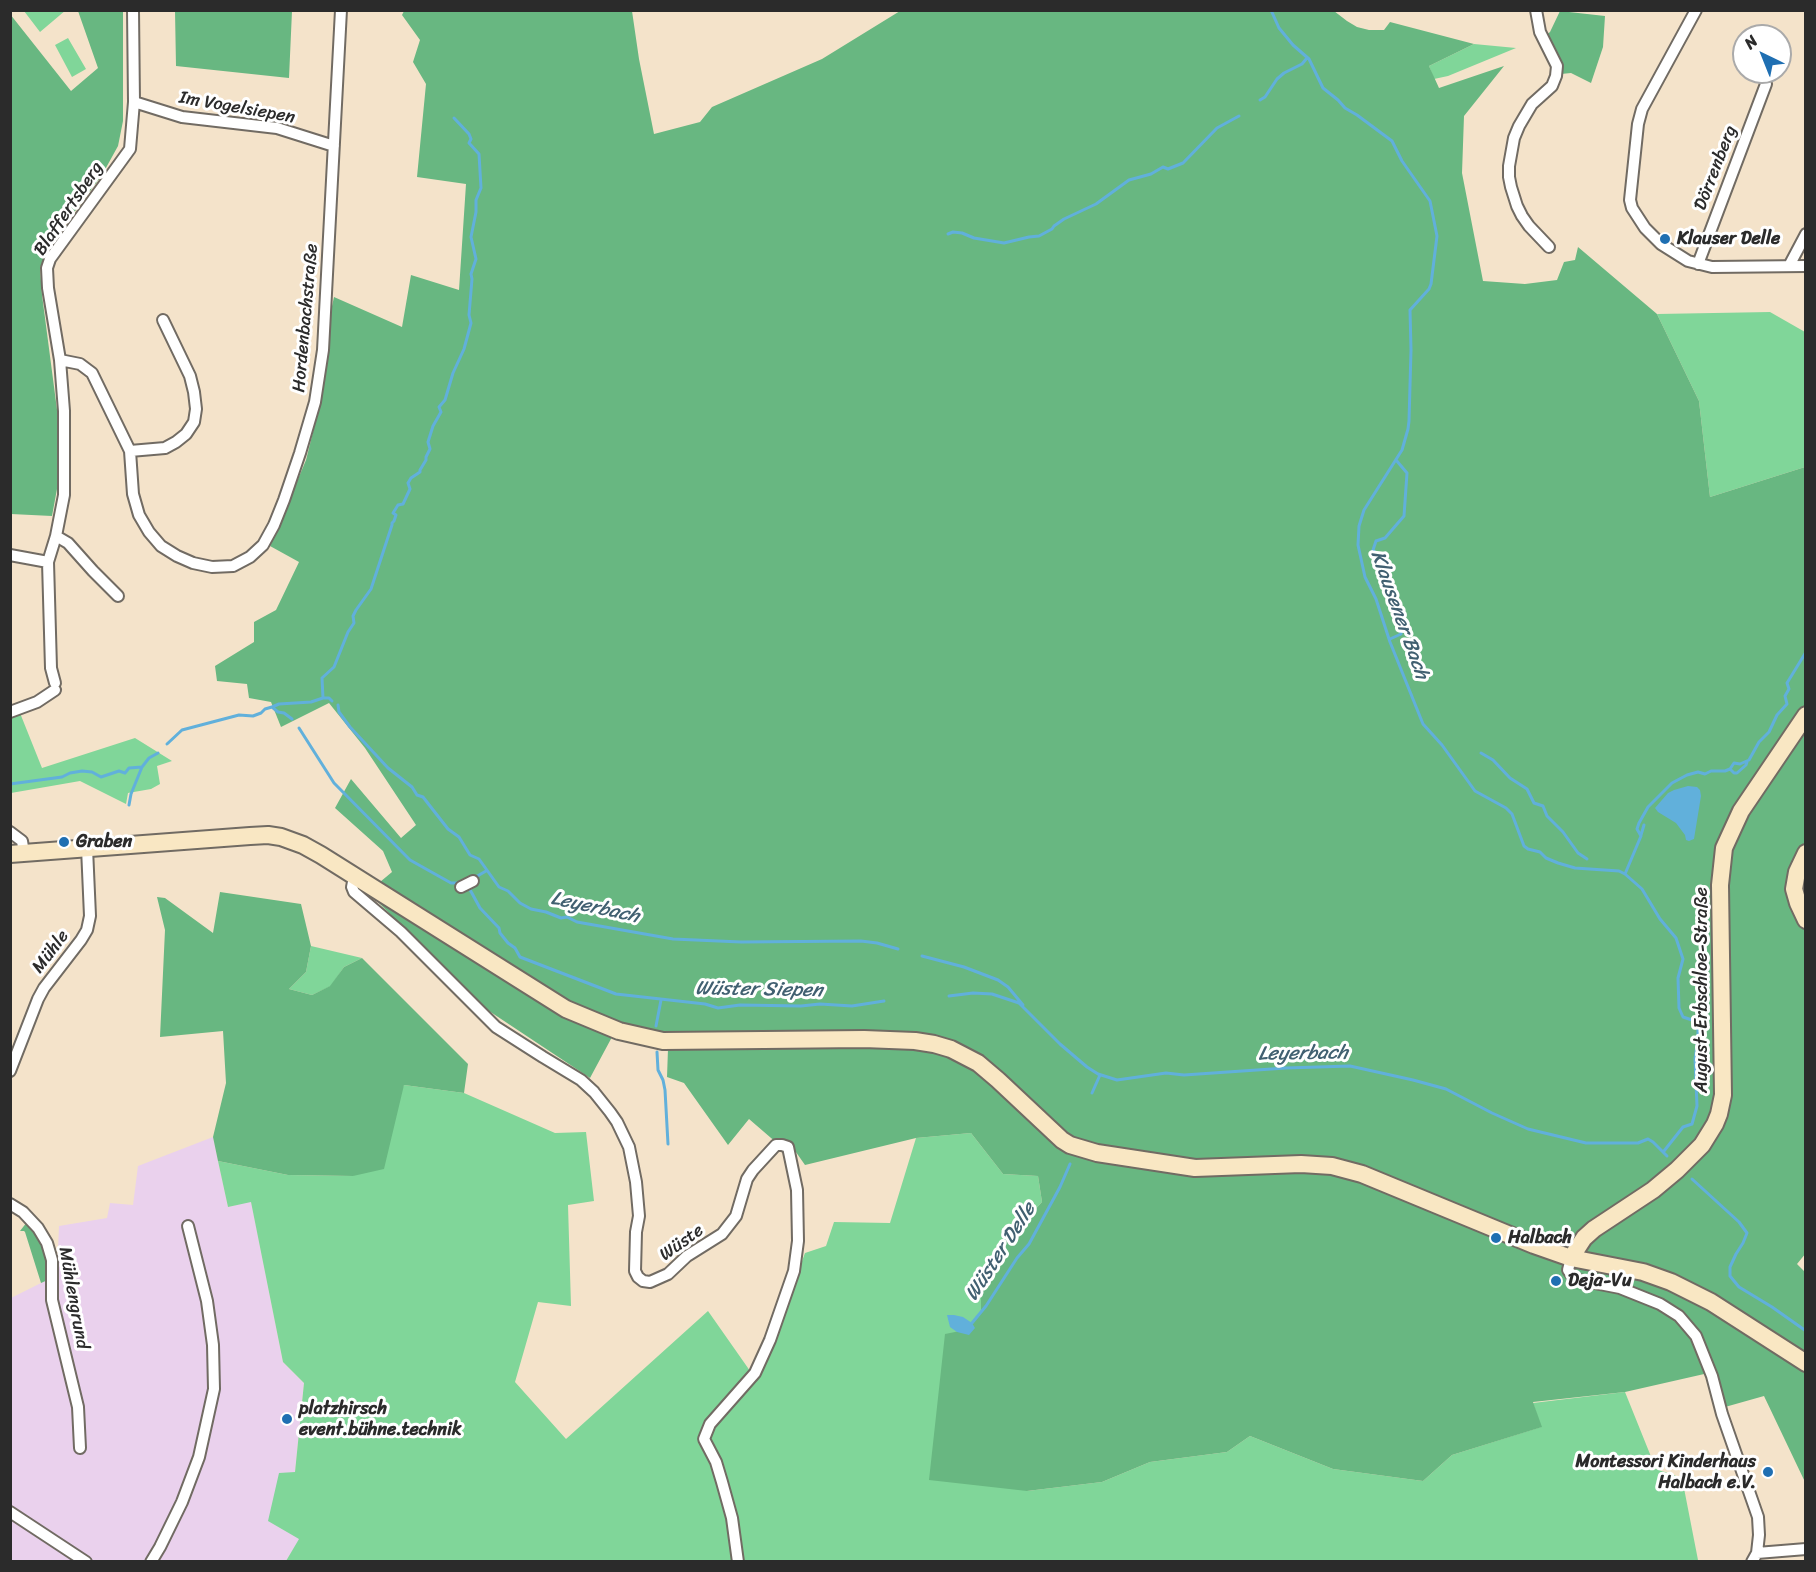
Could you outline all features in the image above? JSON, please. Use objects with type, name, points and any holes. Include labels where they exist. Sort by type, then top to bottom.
[{"type":"main road","name":"August-Erbschloe-Straße","points":[[1571,1258],[1584,1238],[1594,1228],[1653,1190],[1677,1170],[1702,1145],[1715,1124],[1723,1095],[1720,885],[1724,848],[1741,811],[1806,715]]},
{"type":"main road","points":[[17,853],[268,835],[281,837],[321,855],[566,1010],[619,1032],[663,1041],[864,1039],[934,1044],[951,1049],[978,1063],[1062,1140],[1080,1149],[1194,1168],[1301,1164],[1332,1166],[1362,1174],[1502,1233],[1571,1258],[1643,1272],[1671,1281],[1692,1291],[1806,1363]]},
{"type":"main road","points":[[1806,853],[1797,872],[1794,889],[1806,920]]},
{"type":"street","name":"Blaffertsberg","points":[[10,712],[36,702],[55,687],[51,668],[48,562],[64,495],[64,411],[60,360],[48,288],[47,268],[50,259],[130,149],[135,102],[133,10]]},
{"type":"street","name":"Hordenbachstraße","points":[[60,360],[80,364],[92,373],[130,451],[134,494],[139,515],[148,532],[161,546],[193,563],[212,567],[233,566],[250,557],[263,545],[284,500],[315,402],[323,350],[341,10]]},
{"type":"street","points":[[1536,10],[1540,32],[1557,66],[1557,76],[1552,86],[1532,104],[1519,126],[1514,138],[1509,177],[1517,206],[1529,226],[1550,246]]},
{"type":"street","points":[[1692,12],[1642,109],[1638,124],[1630,200],[1638,219],[1656,239],[1679,257],[1698,264],[1712,267],[1806,266]]},
{"type":"street","name":"Dörrenberg","points":[[1698,264],[1766,84]]},
{"type":"street","name":"Im Vogelsiepen","points":[[135,102],[182,117],[277,128],[334,146]]},
{"type":"street","points":[[1790,266],[1806,234]]},
{"type":"street","points":[[130,451],[165,448],[186,434],[194,423],[196,409],[190,376],[163,320]]},
{"type":"street","points":[[56,536],[68,543],[118,596]]},
{"type":"street","points":[[10,555],[48,562]]},
{"type":"street","points":[[10,832],[22,841],[17,853]]},
{"type":"street","name":"Mühle","points":[[10,1071],[44,988],[87,930],[90,916],[87,848]]},
{"type":"street","name":"Wüste","points":[[354,877],[352,887],[354,892],[401,932],[496,1027],[574,1074],[594,1092],[610,1112],[629,1147],[636,1182],[639,1216],[636,1232],[635,1271],[643,1281],[650,1282],[668,1274],[687,1256],[722,1234],[736,1216],[747,1179],[753,1170],[776,1145],[782,1144],[788,1147],[797,1190],[798,1241],[794,1271],[770,1340],[755,1373],[710,1424],[704,1439],[716,1462],[732,1518],[738,1562]]},
{"type":"street","points":[[461,886],[473,881]]},
{"type":"street","name":"Mühlengrund","points":[[10,1204],[23,1212],[38,1228],[50,1251],[52,1300],[78,1407],[80,1448]]},
{"type":"street","points":[[151,1562],[182,1502],[198,1457],[214,1389],[213,1345],[207,1301],[188,1226]]},
{"type":"street","points":[[1571,1258],[1568,1270],[1573,1277],[1620,1288],[1660,1304],[1673,1311],[1685,1322],[1696,1336],[1712,1376],[1722,1414],[1758,1517],[1759,1535],[1755,1557],[1806,1549]]},
{"type":"street","points":[[10,1512],[86,1562]]},
{"type":"shaded area","points":[[213,1137],[228,1207],[251,1201],[283,1362],[304,1383],[295,1472],[300,1539],[286,1561],[11,1562],[11,1298],[57,1275],[59,1226],[107,1218],[110,1203],[133,1205],[138,1166]]},
{"type":"green space","points":[[24,10],[66,10],[40,32],[24,11]]},
{"type":"green space","points":[[78,11],[123,11],[123,121],[118,146],[102,175],[49,246],[40,268],[59,425],[57,489],[52,516],[11,514],[10,14],[71,91],[98,68]]},
{"type":"green space","points":[[175,11],[292,11],[289,78],[176,66]]},
{"type":"green space","points":[[404,11],[632,11],[654,134],[700,122],[712,107],[822,59],[900,11],[1334,11],[1357,27],[1369,30],[1384,30],[1390,22],[1474,44],[1429,66],[1439,88],[1504,66],[1464,116],[1462,173],[1483,281],[1525,284],[1557,280],[1564,262],[1575,260],[1578,247],[1657,314],[1699,401],[1710,497],[1805,467],[1806,1253],[1797,1264],[1806,1273],[1805,1482],[1764,1396],[1725,1407],[1713,1372],[1625,1392],[1533,1402],[1542,1427],[1452,1455],[1423,1481],[1333,1469],[1250,1436],[1227,1452],[1150,1462],[1102,1482],[1027,1491],[929,1480],[945,1334],[965,1330],[981,1313],[981,1282],[1002,1245],[1042,1202],[1038,1176],[1003,1174],[971,1133],[916,1138],[805,1165],[791,1145],[778,1144],[749,1119],[728,1145],[684,1083],[667,1077],[668,1049],[634,1044],[612,1037],[590,1078],[483,1007],[368,892],[392,872],[383,851],[335,808],[351,779],[401,838],[416,825],[365,748],[329,703],[281,727],[271,702],[249,698],[247,684],[217,681],[215,666],[254,642],[254,622],[276,610],[299,562],[270,546],[306,460],[323,392],[330,327],[300,453],[334,297],[402,327],[411,275],[459,290],[466,184],[417,177],[426,84],[413,62],[420,40],[402,15]]},
{"type":"green space","points":[[1560,11],[1605,16],[1603,47],[1591,83],[1571,73],[1561,74],[1546,35],[1550,32]]},
{"type":"green space","points":[[68,38],[86,69],[72,77],[55,45]]},
{"type":"green space","points":[[1474,44],[1516,48],[1448,76],[1434,79],[1429,66]]},
{"type":"green space","points":[[1770,312],[1805,332],[1805,467],[1710,497],[1699,401],[1657,314]]},
{"type":"green space","points":[[20,713],[42,768],[135,738],[172,761],[157,766],[160,784],[151,789],[128,793],[126,804],[80,781],[11,793],[11,716]]},
{"type":"green space","points":[[220,892],[301,904],[311,946],[306,972],[289,989],[312,995],[330,986],[344,967],[362,958],[468,1064],[464,1093],[404,1085],[384,1169],[353,1176],[288,1175],[218,1161],[213,1137],[226,1083],[223,1031],[160,1037],[165,930],[157,897],[165,898],[213,933]]},
{"type":"green space","points":[[311,946],[362,958],[344,967],[331,986],[312,995],[289,989],[306,972]]},
{"type":"green space","points":[[404,1085],[464,1093],[555,1133],[586,1132],[594,1201],[568,1205],[571,1306],[538,1302],[515,1382],[566,1439],[708,1311],[755,1378],[764,1365],[805,1253],[826,1246],[834,1222],[890,1223],[916,1138],[971,1133],[1003,1174],[1038,1176],[1042,1202],[1002,1245],[981,1282],[981,1313],[965,1330],[1027,1491],[1102,1482],[1150,1462],[1227,1452],[1250,1436],[1333,1469],[1423,1481],[1452,1455],[1541,1427],[1533,1403],[1625,1392],[1656,1469],[1682,1478],[1698,1560],[286,1561],[299,1539],[268,1521],[279,1473],[295,1472],[304,1383],[283,1362],[251,1202],[228,1207],[218,1161],[288,1175],[353,1176]]},
{"type":"green space","points":[[27,1222],[38,1234],[49,1261],[50,1279],[41,1283],[25,1232],[20,1231]]},
{"type":"water","points":[[1688,786],[1697,787],[1701,796],[1694,839],[1689,841],[1686,840],[1676,823],[1655,808],[1668,793]]},
{"type":"water","points":[[947,1315],[963,1317],[975,1328],[969,1335],[957,1332],[950,1327]]},
{"type":"waterway","name":"Klausener Bach","points":[[1271,10],[1279,28],[1309,59],[1323,88],[1345,108],[1392,141],[1402,161],[1430,201],[1437,236],[1431,284],[1410,310],[1408,429],[1402,450],[1364,510],[1359,526],[1358,545],[1365,577],[1376,599],[1390,642],[1423,724],[1442,745],[1475,791],[1506,808],[1512,814],[1524,846],[1528,849],[1575,868],[1619,871],[1625,874],[1642,889],[1660,919],[1676,938],[1683,959],[1678,978],[1679,1008],[1683,1017],[1692,1020],[1698,1030],[1695,1059],[1697,1106],[1692,1124],[1683,1127],[1664,1151]]},
{"type":"waterway","points":[[1260,100],[1265,97],[1277,79],[1302,64],[1307,58]]},
{"type":"waterway","points":[[948,234],[962,233],[974,238],[1004,243],[1039,236],[1064,219],[1096,204],[1129,180],[1151,174],[1163,167],[1168,169],[1183,163],[1217,128],[1239,116]]},
{"type":"waterway","points":[[323,698],[322,678],[334,667],[354,623],[353,616],[371,589],[396,515],[393,513],[398,505],[403,504],[410,489],[408,483],[420,472],[426,460],[430,449],[428,442],[441,412],[439,407],[445,400],[471,323],[469,315],[471,274],[476,259],[471,237],[476,200],[481,188],[479,154],[469,143],[471,139],[469,134],[454,118]]},
{"type":"waterway","points":[[1390,639],[1401,634],[1401,626],[1396,607],[1390,602],[1385,585],[1383,577],[1385,565],[1373,550],[1376,541],[1385,538],[1404,516],[1407,473],[1396,460]]},
{"type":"waterway","points":[[1806,643],[1806,650]]},
{"type":"waterway","points":[[1625,874],[1641,836],[1637,829],[1639,823],[1648,807],[1672,783],[1687,775],[1698,772],[1705,774],[1711,771],[1725,771],[1730,769],[1734,763],[1740,764],[1749,760],[1759,742],[1769,732],[1777,715],[1787,704],[1785,696],[1789,689],[1787,683],[1806,652]]},
{"type":"waterway","points":[[272,707],[279,704],[311,702],[323,698],[329,698],[332,701]]},
{"type":"waterway","name":"Leyerbach","points":[[338,705],[339,712],[350,727],[388,768],[412,787],[417,795],[423,797],[448,829],[459,837],[470,855],[479,859],[499,887],[508,891],[520,903],[531,909],[561,918],[567,917],[577,922],[673,939],[741,942],[861,941],[898,949]]},
{"type":"waterway","name":"Leyerbach","points":[[167,744],[182,730],[239,715],[253,716],[272,707],[292,719]]},
{"type":"waterway","name":"Leyerbach","points":[[299,728],[334,783],[410,860],[451,883],[459,883]]},
{"type":"waterway","name":"Leyerbach","points":[[10,784],[62,777],[82,771],[92,772],[101,777],[119,771],[125,773],[129,768],[142,767],[149,758],[158,753]]},
{"type":"waterway","points":[[1481,753],[1493,760],[1510,778],[1527,789],[1534,803],[1543,806],[1547,816],[1563,832],[1578,853],[1587,859]]},
{"type":"waterway","points":[[1730,769],[1737,773],[1747,762]]},
{"type":"waterway","points":[[129,805],[142,767]]},
{"type":"waterway","points":[[1641,835],[1644,825]]},
{"type":"waterway","points":[[474,878],[486,871]]},
{"type":"waterway","name":"Leyerbach","points":[[468,886],[480,908],[499,928],[500,933],[515,948],[520,957],[616,994],[705,1004],[718,1008],[740,1005],[852,1006],[884,1001]]},
{"type":"waterway","points":[[922,956],[964,967],[998,980],[1008,987],[1023,1005]]},
{"type":"waterway","name":"Leyerbach","points":[[949,996],[973,993],[992,994],[1019,1003],[1087,1067],[1098,1074],[1117,1080],[1166,1073],[1184,1075],[1350,1066],[1446,1089],[1528,1129],[1586,1143],[1638,1143],[1648,1139],[1667,1156]]},
{"type":"waterway","name":"Wüster Siepen","points":[[656,1026],[661,1000]]},
{"type":"waterway","name":"Wüster Siepen","points":[[657,1052],[658,1070],[665,1090],[668,1144]]},
{"type":"waterway","name":"Wüster Delle","points":[[1092,1093],[1100,1075]]},
{"type":"waterway","name":"Wüster Delle","points":[[972,1323],[1029,1244],[1070,1164]]},
{"type":"waterway","name":"Leyerbach","points":[[1692,1179],[1739,1222],[1747,1233],[1730,1267],[1730,1276],[1739,1287],[1806,1331]]},
{"type":"place","name":"Klauser Delle","points":[[1665,239]]},
{"type":"place","name":"Graben","points":[[64,842]]},
{"type":"place","name":"Halbach","points":[[1496,1238]]},
{"type":"place","name":"Deja-Vu","points":[[1556,1281]]},
{"type":"place","name":"platzhirsch event.bühne.technik","points":[[287,1419]]},
{"type":"place","name":"Montessori Kinderhaus Halbach e.V.","points":[[1768,1472]]}]
